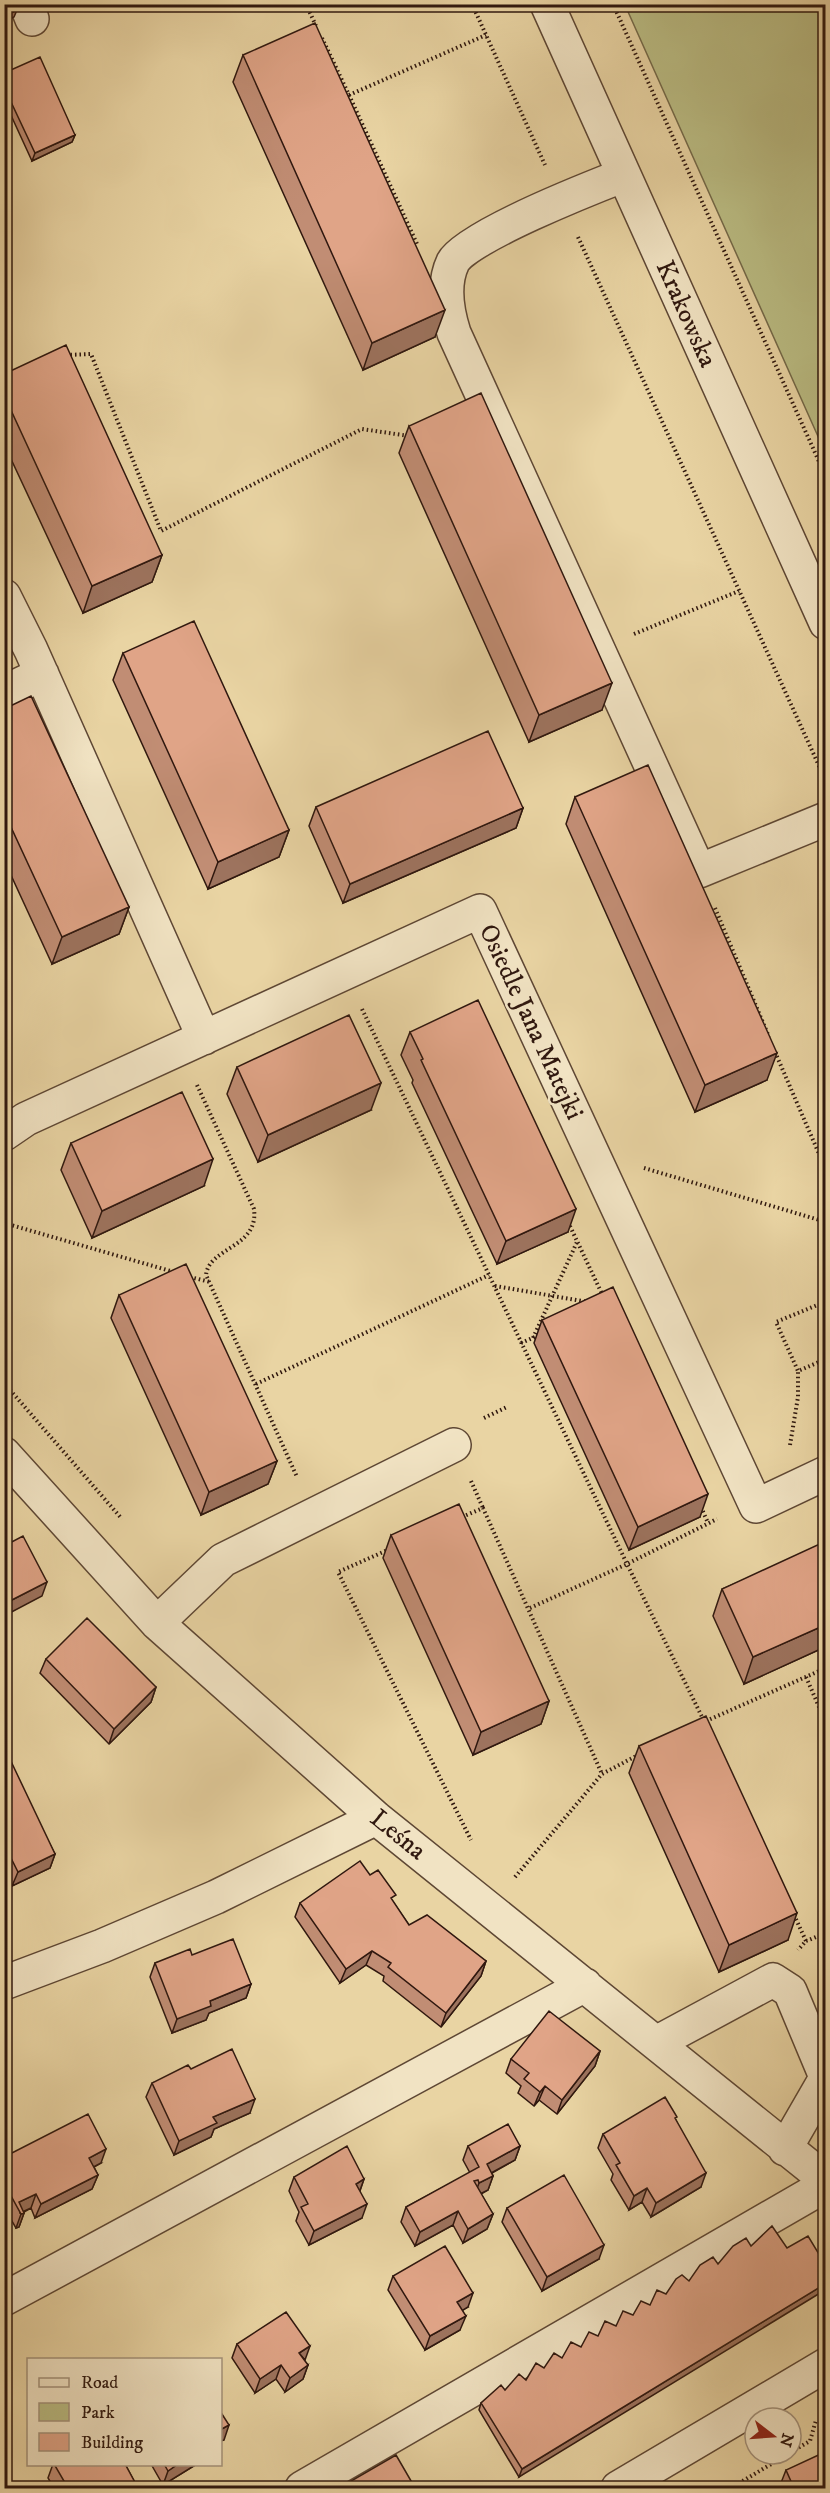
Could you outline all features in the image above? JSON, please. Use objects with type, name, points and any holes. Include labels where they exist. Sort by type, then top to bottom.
[{"type":"street","name":"Krakowska","points":[[547,4],[825,623]]},
{"type":"street","points":[[624,175],[561,200],[466,247],[453,261],[447,284],[447,310],[454,333],[699,872],[825,819]]},
{"type":"street","points":[[4,596],[42,674],[192,1043]]},
{"type":"street","points":[[4,692],[42,674]]},
{"type":"street","name":"Osiedle Jana Matejki","points":[[4,1134],[26,1119],[480,911],[756,1506],[825,1473]]},
{"type":"street","points":[[158,1623],[222,1560],[454,1445]]},
{"type":"street","name":"Leśna","points":[[4,1454],[158,1623],[376,1818],[825,2180]]},
{"type":"street","points":[[4,1983],[102,1946],[216,1897],[376,1818]]},
{"type":"street","points":[[656,2043],[773,1980],[790,1991],[825,2077],[785,2149]]},
{"type":"street","points":[[4,2299],[585,1985]]},
{"type":"street","points":[[302,2488],[825,2185]]},
{"type":"street","points":[[618,2488],[825,2365]]},
{"type":"path","points":[[306,4],[418,247]]},
{"type":"path","points":[[472,4],[825,780]]},
{"type":"path","points":[[613,4],[825,477]]},
{"type":"path","points":[[349,95],[486,35]]},
{"type":"path","points":[[60,355],[91,354],[161,531],[362,429],[414,437]]},
{"type":"path","points":[[598,649],[739,591]]},
{"type":"path","points":[[699,872],[769,1037]]},
{"type":"path","points":[[345,973],[709,1732]]},
{"type":"path","points":[[192,1043],[254,1209],[255,1218],[245,1238],[213,1261],[207,1268],[206,1275],[314,1514]]},
{"type":"path","points":[[774,1048],[825,1170]]},
{"type":"path","points":[[591,1152],[825,1222]]},
{"type":"path","points":[[568,1221],[606,1304]]},
{"type":"path","points":[[4,1223],[176,1272]]},
{"type":"path","points":[[533,1338],[577,1242]]},
{"type":"path","points":[[256,1384],[489,1275]]},
{"type":"path","points":[[187,1276],[210,1282]]},
{"type":"path","points":[[825,1281],[820,1304],[825,1317]]},
{"type":"path","points":[[494,1286],[595,1303]]},
{"type":"path","points":[[780,1494],[798,1397],[798,1371],[776,1322],[820,1304]]},
{"type":"path","points":[[521,1343],[543,1333]]},
{"type":"path","points":[[798,1371],[825,1359]]},
{"type":"path","points":[[4,1383],[124,1522]]},
{"type":"path","points":[[698,1502],[708,1523]]},
{"type":"path","points":[[452,1521],[483,1508],[530,1608],[602,1774]]},
{"type":"path","points":[[530,1608],[627,1564],[714,1520]]},
{"type":"path","points":[[400,1545],[338,1572],[471,1840]]},
{"type":"path","points":[[694,1727],[825,1668]]},
{"type":"path","points":[[806,1677],[825,1722]]},
{"type":"path","points":[[506,1870],[515,1877],[602,1774],[643,1753]]},
{"type":"path","points":[[462,1833],[480,1848]]},
{"type":"path","points":[[792,1909],[806,1941]]},
{"type":"path","points":[[773,1980],[806,1941],[825,1933]]},
{"type":"path","points":[[731,2488],[768,2466]]},
{"type":"green space","points":[[625,5],[825,5],[825,452]]},
{"type":"building","points":[[4,4],[15,4],[17,10],[4,16]]},
{"type":"building","points":[[315,23],[445,310],[372,343],[243,55]]},
{"type":"building","points":[[40,57],[75,135],[35,153],[4,87],[4,73]]},
{"type":"building","points":[[66,345],[162,555],[92,586],[4,395],[4,374]]},
{"type":"building","points":[[481,393],[612,683],[539,715],[409,426]]},
{"type":"building","points":[[194,621],[289,830],[218,862],[123,653]]},
{"type":"building","points":[[31,696],[129,907],[62,937],[4,812],[4,709]]},
{"type":"building","points":[[488,731],[523,808],[350,884],[316,807]]},
{"type":"building","points":[[648,765],[777,1053],[705,1085],[575,797]]},
{"type":"building","points":[[478,1000],[576,1209],[506,1241],[410,1032]]},
{"type":"building","points":[[349,1015],[381,1083],[268,1135],[237,1067]]},
{"type":"building","points":[[182,1092],[213,1159],[102,1211],[71,1143]]},
{"type":"building","points":[[186,1264],[277,1461],[209,1492],[119,1295]]},
{"type":"building","points":[[613,1287],[708,1494],[638,1527],[542,1320]]},
{"type":"building","points":[[459,1504],[549,1701],[481,1732],[391,1535]]},
{"type":"building","points":[[23,1536],[47,1582],[4,1604],[4,1546]]},
{"type":"building","points":[[824,1542],[825,1625],[753,1657],[722,1589]]},
{"type":"building","points":[[87,1618],[156,1687],[114,1729],[46,1659]]},
{"type":"building","points":[[706,1716],[797,1913],[729,1945],[639,1746]]},
{"type":"building","points":[[8,1755],[55,1854],[18,1872],[4,1844],[4,1757]]},
{"type":"building","points":[[360,1861],[370,1875],[378,1870],[396,1895],[391,1898],[409,1925],[427,1915],[486,1961],[446,2013],[388,1967],[391,1963],[372,1951],[346,1969],[300,1903]]},
{"type":"building","points":[[233,1939],[251,1984],[210,2001],[211,2006],[177,2019],[155,1963],[190,1949],[192,1955]]},
{"type":"building","points":[[549,2011],[600,2051],[562,2100],[545,2086],[540,2092],[524,2079],[529,2073],[511,2059]]},
{"type":"building","points":[[232,2049],[255,2099],[213,2117],[217,2123],[179,2141],[152,2083],[188,2065],[191,2069]]},
{"type":"building","points":[[665,2097],[706,2173],[656,2203],[647,2188],[634,2196],[616,2165],[620,2163],[603,2134]]},
{"type":"building","points":[[88,2114],[106,2149],[89,2158],[98,2175],[41,2204],[36,2194],[19,2202],[24,2213],[21,2214],[4,2183],[4,2157]]},
{"type":"building","points":[[508,2124],[520,2146],[487,2164],[493,2176],[479,2183],[478,2180],[474,2181],[493,2214],[468,2229],[458,2211],[420,2232],[406,2207],[479,2167],[468,2146]]},
{"type":"building","points":[[347,2146],[364,2179],[356,2184],[367,2204],[314,2231],[301,2207],[308,2204],[294,2177]]},
{"type":"building","points":[[564,2175],[604,2245],[547,2277],[507,2208]]},
{"type":"building","points":[[772,2226],[787,2248],[808,2236],[825,2264],[825,2284],[522,2469],[481,2403],[501,2385],[505,2390],[519,2374],[526,2380],[536,2363],[544,2368],[554,2353],[562,2358],[571,2342],[581,2347],[589,2332],[598,2336],[605,2321],[616,2326],[623,2311],[633,2315],[641,2301],[650,2305],[657,2290],[666,2294],[676,2279],[682,2275],[689,2281],[700,2265],[713,2257],[718,2264],[733,2246],[746,2238],[751,2246]]},
{"type":"building","points":[[445,2246],[473,2293],[457,2302],[466,2316],[430,2336],[393,2276]]},
{"type":"building","points":[[286,2312],[310,2346],[299,2353],[308,2365],[290,2378],[281,2365],[260,2379],[237,2344]]},
{"type":"building","points":[[222,2414],[229,2425],[222,2429]]},
{"type":"building","points":[[825,2452],[825,2488],[794,2488],[786,2470],[795,2466],[803,2466],[803,2462]]},
{"type":"building","points":[[396,2455],[414,2486],[410,2488],[339,2488]]},
{"type":"building","points":[[55,2466],[126,2466],[138,2488],[68,2488]]},
{"type":"building","points":[[165,2466],[175,2466],[168,2471]]}]
